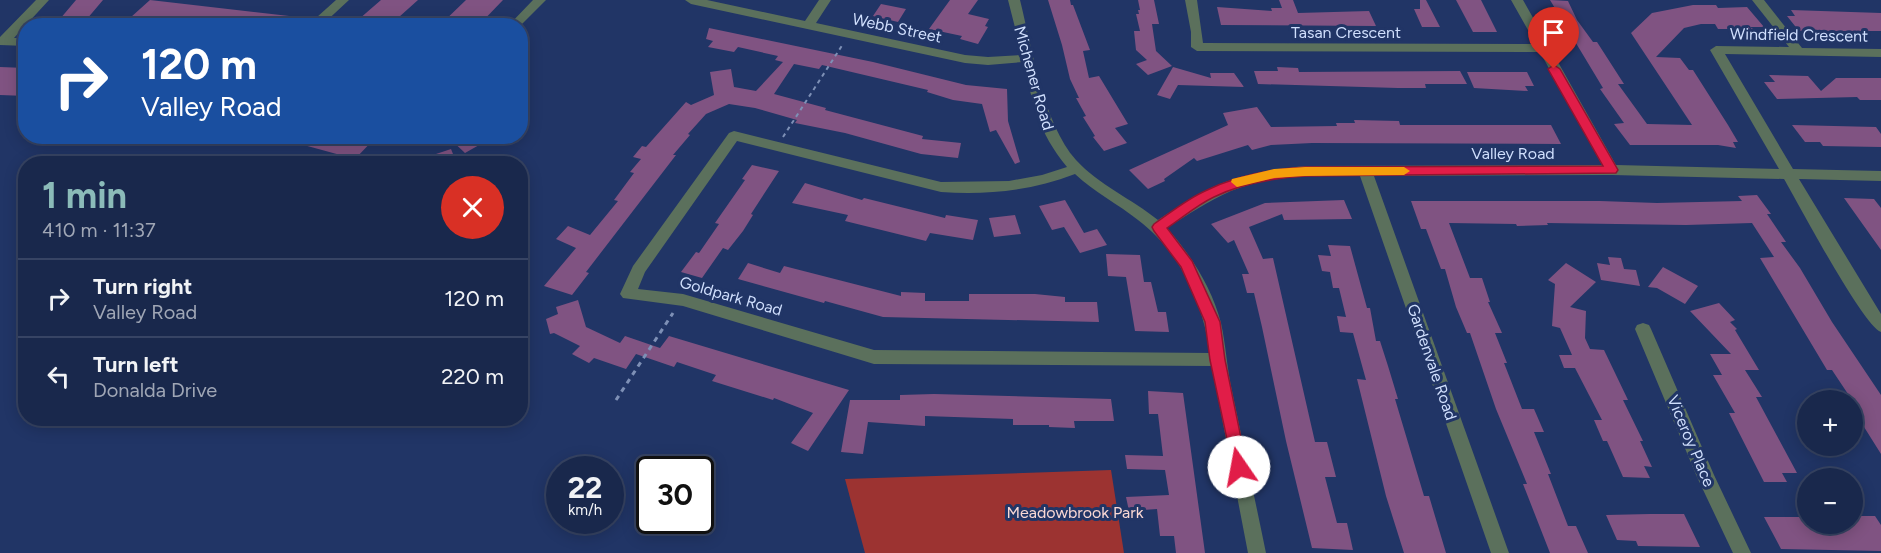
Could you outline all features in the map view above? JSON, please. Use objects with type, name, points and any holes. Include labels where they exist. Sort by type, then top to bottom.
[{"type":"street","points":[[25,18],[43,0]]},
{"type":"street","points":[[322,18],[342,0]]},
{"type":"street","points":[[522,18],[540,0]]},
{"type":"street","name":"Webb Street","points":[[691,0],[977,61],[1028,58]]},
{"type":"street","points":[[808,26],[825,0]]},
{"type":"street","name":"Michener Road","points":[[1014,0],[1051,137],[1075,169],[1158,227],[1187,265],[1196,282],[1212,322],[1217,360],[1257,553]]},
{"type":"street","name":"Tasan Crescent","points":[[1191,0],[1197,32],[1197,47],[1542,48]]},
{"type":"street","points":[[1517,0],[1612,170]]},
{"type":"street","points":[[1758,0],[1800,53]]},
{"type":"street","points":[[2,41],[18,25]]},
{"type":"street","points":[[2,41],[18,42]]},
{"type":"street","name":"Windfield Crescent","points":[[1790,175],[1716,50],[1881,53]]},
{"type":"street","name":"Goldpark Road","points":[[1075,169],[1057,176],[1015,186],[992,189],[958,188],[930,184],[734,136],[638,270],[628,294],[683,300],[874,357],[1217,360]]},
{"type":"street","name":"Valley Road","points":[[1158,227],[1209,194],[1249,178],[1305,171],[1612,170],[1881,176]]},
{"type":"street","name":"Gardenvale Road","points":[[1365,171],[1500,553]]},
{"type":"street","points":[[1790,175],[1863,301],[1881,327]]},
{"type":"street","name":"Viceroy Place","points":[[1643,329],[1706,477],[1742,553]]},
{"type":"path","points":[[780,140],[849,35]]},
{"type":"path","points":[[616,400],[683,300]]},
{"type":"green space","name":"Meadowbrook Park","points":[[1111,470],[1124,553],[865,553],[845,479]]},
{"type":"building","points":[[76,0],[103,0],[88,18],[61,18]]},
{"type":"building","points":[[150,0],[298,17],[298,18],[130,18]]},
{"type":"building","points":[[381,0],[418,0],[398,18],[360,18]]},
{"type":"building","points":[[466,0],[503,0],[486,18],[447,18]]},
{"type":"building","points":[[950,0],[978,0],[968,14],[989,19],[985,26],[988,27],[978,44],[960,39],[962,36],[929,29]]},
{"type":"building","points":[[1048,0],[1070,0],[1073,5],[1090,50],[1083,51],[1089,78],[1099,76],[1128,124],[1115,128],[1127,143],[1104,151],[1093,137],[1095,136],[1083,117],[1086,116],[1076,98],[1079,98],[1070,79]]},
{"type":"building","points":[[1138,0],[1154,0],[1159,24],[1152,24],[1156,51],[1172,66],[1148,75],[1136,64],[1147,60],[1136,50],[1134,31],[1140,31],[1136,14],[1139,14],[1138,10],[1140,10]]},
{"type":"building","points":[[1279,0],[1293,0],[1298,13],[1369,11],[1376,26],[1221,25],[1217,7],[1272,11],[1271,8],[1282,8]]},
{"type":"building","points":[[1420,0],[1426,0],[1440,27],[1422,27],[1414,9],[1420,9]]},
{"type":"building","points":[[1456,0],[1481,0],[1497,32],[1473,32]]},
{"type":"building","points":[[1550,0],[1568,1],[1577,20],[1593,42],[1597,42],[1624,84],[1618,84],[1647,124],[1692,125],[1631,33],[1652,13],[1693,5],[1716,5],[1718,8],[1747,7],[1764,27],[1718,29],[1715,24],[1701,24],[1684,28],[1656,57],[1680,58],[1689,70],[1693,70],[1738,142],[1733,142],[1736,148],[1718,145],[1630,145],[1614,124],[1624,123],[1600,89],[1603,88]]},
{"type":"building","points":[[881,4],[906,9],[898,22],[873,16]]},
{"type":"building","points":[[1791,10],[1881,13],[1881,31],[1799,31],[1787,16],[1795,16]]},
{"type":"building","points":[[709,28],[873,62],[966,85],[1007,89],[1008,121],[1020,162],[1015,164],[996,130],[990,132],[982,104],[953,100],[927,92],[928,90],[822,65],[819,69],[794,64],[774,94],[923,136],[922,139],[961,143],[958,158],[921,154],[845,133],[795,123],[797,120],[755,108],[729,104],[706,114],[688,134],[690,135],[673,155],[676,155],[586,272],[589,273],[572,295],[544,286],[576,248],[556,239],[568,226],[590,235],[618,201],[614,200],[634,173],[630,172],[641,159],[633,157],[642,146],[646,147],[686,102],[691,105],[714,95],[710,72],[731,69],[734,87],[756,91],[783,62],[775,60],[778,56],[738,47],[734,52],[708,47],[713,41],[706,39]]},
{"type":"building","points":[[0,67],[18,68],[18,96],[0,95]]},
{"type":"building","points":[[1173,67],[1211,78],[1210,73],[1234,73],[1244,87],[1178,85],[1170,99],[1157,95]]},
{"type":"building","points":[[1277,67],[1298,68],[1299,72],[1460,71],[1467,84],[1425,84],[1426,88],[1398,88],[1258,84],[1254,71],[1278,71]]},
{"type":"building","points":[[1467,72],[1527,72],[1534,86],[1525,86],[1528,91],[1474,88]]},
{"type":"building","points":[[1769,75],[1808,76],[1821,91],[1836,78],[1881,78],[1881,100],[1860,100],[1857,97],[1777,99],[1764,82],[1775,82]]},
{"type":"building","points":[[1257,107],[1271,127],[1337,126],[1336,123],[1355,123],[1354,120],[1399,121],[1400,125],[1551,125],[1561,144],[1312,143],[1271,145],[1252,150],[1248,145],[1197,161],[1194,158],[1164,179],[1165,181],[1148,189],[1129,170],[1228,125],[1223,113]]},
{"type":"building","points":[[1792,125],[1876,127],[1881,134],[1881,147],[1823,146],[1820,142],[1805,142]]},
{"type":"building","points":[[300,144],[369,144],[358,156],[344,156]]},
{"type":"building","points":[[455,144],[481,144],[465,153]]},
{"type":"building","points":[[451,149],[454,156],[430,156]]},
{"type":"building","points":[[752,165],[779,171],[751,214],[753,215],[743,231],[728,250],[723,248],[702,278],[681,272],[696,252],[699,253],[719,224],[715,223],[745,180],[742,179]]},
{"type":"building","points":[[805,183],[862,200],[864,198],[945,218],[946,215],[978,220],[973,240],[930,233],[926,241],[845,221],[848,215],[792,203]]},
{"type":"building","points":[[1757,195],[1771,214],[1767,214],[1786,242],[1781,242],[1881,395],[1881,454],[1863,425],[1863,390],[1845,390],[1832,370],[1827,370],[1760,258],[1774,257],[1752,223],[1686,225],[1547,223],[1548,225],[1517,226],[1516,224],[1449,223],[1470,278],[1482,278],[1490,302],[1488,302],[1502,333],[1495,333],[1507,363],[1504,363],[1522,409],[1534,409],[1544,432],[1534,432],[1551,474],[1548,474],[1568,526],[1576,526],[1588,553],[1550,553],[1523,484],[1527,484],[1496,409],[1470,333],[1467,333],[1456,307],[1445,269],[1441,269],[1426,229],[1421,229],[1411,201],[1657,203],[1742,201],[1738,196]]},
{"type":"building","points":[[1844,198],[1874,199],[1881,208],[1881,250]]},
{"type":"building","points":[[1065,200],[1084,233],[1097,229],[1107,245],[1080,253],[1064,227],[1052,230],[1039,206]]},
{"type":"building","points":[[1344,200],[1352,219],[1284,220],[1282,214],[1249,227],[1263,259],[1273,258],[1315,442],[1327,442],[1336,477],[1325,477],[1337,523],[1347,523],[1353,550],[1312,548],[1254,293],[1247,293],[1242,274],[1249,274],[1234,240],[1228,243],[1211,224],[1265,203]]},
{"type":"building","points":[[1015,215],[1021,234],[994,237],[989,218]]},
{"type":"building","points":[[1328,245],[1350,246],[1367,308],[1370,308],[1376,341],[1380,341],[1398,399],[1395,399],[1424,496],[1429,496],[1446,553],[1404,553],[1386,496],[1357,379],[1366,380],[1353,333],[1340,332],[1337,316],[1346,317],[1339,288],[1333,288],[1330,272],[1322,271],[1318,255],[1331,256]]},
{"type":"building","points":[[1106,254],[1140,255],[1144,282],[1151,282],[1158,312],[1166,312],[1169,332],[1135,331],[1126,277],[1108,276]]},
{"type":"building","points":[[1608,257],[1621,258],[1624,269],[1636,270],[1640,286],[1601,280],[1597,263],[1610,265]]},
{"type":"building","points":[[748,263],[780,273],[784,266],[901,296],[901,292],[925,293],[925,301],[969,301],[969,294],[1035,294],[1065,297],[1065,302],[1097,302],[1099,322],[883,317],[738,279]]},
{"type":"building","points":[[1566,263],[1596,282],[1570,307],[1586,311],[1585,338],[1590,349],[1604,350],[1628,400],[1623,400],[1643,441],[1640,441],[1652,467],[1644,466],[1650,478],[1623,477],[1607,441],[1603,441],[1594,420],[1602,420],[1575,368],[1564,368],[1559,355],[1572,355],[1560,328],[1552,326],[1555,284],[1548,280]]},
{"type":"building","points":[[1663,267],[1698,286],[1685,304],[1657,288],[1648,287]]},
{"type":"building","points":[[578,300],[586,327],[620,343],[625,336],[660,348],[669,336],[849,390],[808,451],[791,443],[813,413],[774,398],[773,400],[712,381],[716,375],[677,362],[674,367],[636,354],[626,369],[594,358],[589,363],[572,354],[580,346],[554,333],[550,334],[546,319],[558,314],[556,307]]},
{"type":"building","points":[[1719,303],[1735,320],[1730,322],[1737,329],[1735,330],[1759,370],[1745,370],[1762,397],[1756,397],[1797,473],[1782,473],[1787,482],[1764,482],[1729,413],[1735,413],[1713,375],[1722,375],[1710,354],[1731,354],[1690,311]]},
{"type":"building","points":[[1148,391],[1183,393],[1205,553],[1176,553],[1174,536],[1160,536],[1157,509],[1129,511],[1126,497],[1169,495],[1165,470],[1127,469],[1125,455],[1163,456],[1158,414],[1149,414]]},
{"type":"building","points":[[900,395],[1111,399],[1114,421],[1074,421],[1075,428],[1013,425],[1013,419],[925,416],[925,426],[868,422],[863,454],[841,452],[850,400],[900,400]]},
{"type":"building","points":[[1684,514],[1700,547],[1638,546],[1636,541],[1617,540],[1606,515]]},
{"type":"building","points":[[1863,516],[1875,516],[1881,525],[1881,551],[1781,549],[1764,517],[1797,517],[1797,534],[1863,534]]},
{"type":"slow traffic","points":[[1237,182],[1274,173],[1404,171]]},
{"type":"route","points":[[1239,467],[1217,360],[1212,322],[1187,265],[1158,227],[1193,203],[1228,185],[1274,173],[1612,170],[1554,69]]}]
